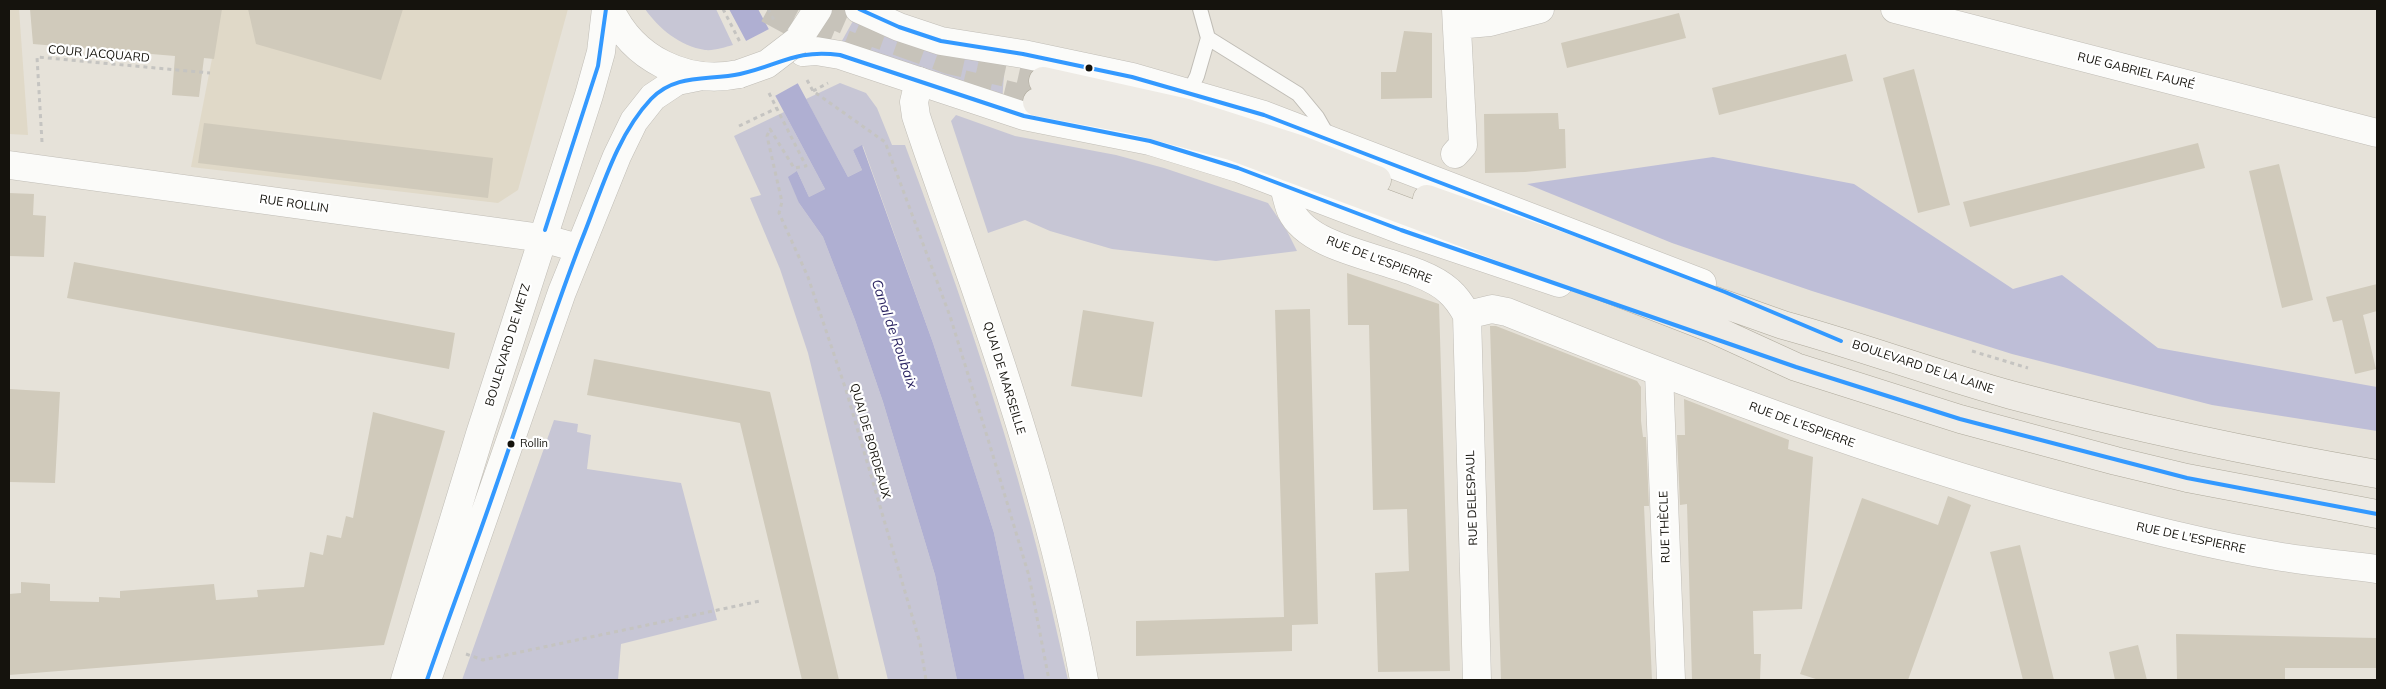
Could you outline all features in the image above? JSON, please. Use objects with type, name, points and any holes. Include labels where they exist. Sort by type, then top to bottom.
[{"type":"main road","points":[[1836,340],[1783,326],[1416,195],[1299,149],[1218,123],[1152,104],[1040,92],[1133,120],[1185,132],[1278,162],[1713,329],[1796,367],[1960,419],[2116,461],[2230,487],[2377,514]]},
{"type":"main road","name":"BOULEVARD DE LA LAINE","points":[[1836,340],[2011,395],[2119,422],[2264,453],[2377,474]]},
{"type":"street","name":"BOULEVARD DE METZ","points":[[405,680],[542,238],[598,66],[606,9]]},
{"type":"street","points":[[610,9],[625,34],[648,56],[671,68],[702,76]]},
{"type":"street","points":[[426,680],[578,248],[617,156],[634,122],[645,105],[668,85],[686,78],[739,74],[767,64],[800,47],[818,9]]},
{"type":"street","name":"BOULEVARD DE LA LAINE","points":[[858,9],[899,28],[941,41],[1072,64],[1189,92],[1264,115],[1725,292],[1836,340]]},
{"type":"street","points":[[1455,154],[1463,146],[1456,17],[1490,22],[1540,9]]},
{"type":"street","name":"RUE GABRIEL FAURÉ","points":[[1896,9],[2377,133]]},
{"type":"street","points":[[800,47],[840,55],[1024,116],[1150,141],[1238,168],[1401,230],[1796,367]]},
{"type":"street","name":"QUAI DE MARSEILLE","points":[[919,81],[914,102],[916,116],[970,273],[1021,433],[1062,583],[1084,680]]},
{"type":"street","name":"RUE ROLLIN","points":[[9,165],[542,238],[578,248]]},
{"type":"street","name":"RUE DE L'ESPIERRE","points":[[1284,186],[1292,212],[1314,233],[1330,242],[1434,280],[1450,291],[1467,315],[1492,309],[1507,312],[1659,373],[1862,446],[1997,489],[2188,538],[2283,557],[2377,569]]},
{"type":"street","name":"RUE DELESPAUL","points":[[1467,315],[1477,680]]},
{"type":"street","name":"RUE THÈCLE","points":[[1659,373],[1670,680]]},
{"type":"lane","points":[[1189,92],[1197,76],[1208,38],[1200,9]]},
{"type":"lane","points":[[1208,38],[1298,94],[1317,116],[1331,141]]},
{"type":"path","name":"COUR JACQUARD","points":[[44,170],[38,57],[210,73]]},
{"type":"path","points":[[835,78],[813,91],[885,142],[937,280],[992,449],[1029,576],[1048,680]]},
{"type":"path","name":"QUAI DE BORDEAUX","points":[[739,126],[777,108],[806,166],[794,168],[770,129],[767,136],[782,202],[780,213],[808,276],[846,390],[920,643],[926,680]]},
{"type":"path","points":[[1968,350],[2036,370]]},
{"type":"path","points":[[439,644],[483,660],[760,601]]},
{"type":"shaded area","points":[[9,9],[19,9],[28,135],[9,134]]},
{"type":"shaded area","points":[[197,9],[568,9],[518,190],[498,203],[191,167],[221,12]]},
{"type":"shaded area","points":[[645,9],[716,9],[733,45],[705,50],[687,45],[664,30]]},
{"type":"shaded area","points":[[853,21],[1005,59],[1002,103],[839,46]]},
{"type":"shaded area","points":[[840,83],[866,93],[877,108],[892,145],[905,145],[940,239],[1003,430],[1036,545],[1068,680],[1025,680],[994,533],[933,343],[863,146],[853,150],[862,170],[848,177],[806,99]]},
{"type":"shaded area","points":[[784,112],[825,189],[809,197],[797,171],[799,203],[823,237],[855,320],[883,402],[935,575],[957,680],[888,680],[808,353],[780,269],[750,198],[761,195],[734,136]]},
{"type":"shaded area","points":[[956,115],[1015,136],[1116,155],[1164,168],[1268,203],[1287,231],[1297,251],[1216,261],[1112,249],[1050,231],[1025,220],[988,233],[951,121]]},
{"type":"shaded area","points":[[1713,157],[1854,184],[2013,289],[2062,275],[2158,348],[2377,387],[2377,431],[2212,405],[2012,354],[1812,291],[1672,243],[1527,184]]},
{"type":"shaded area","points":[[554,420],[578,424],[577,432],[591,435],[587,469],[681,483],[717,620],[621,644],[618,680],[462,680]]},
{"type":"water","name":"Canal de Roubaix","points":[[729,9],[758,9],[848,177],[862,170],[853,150],[862,145],[933,343],[994,533],[1025,680],[957,680],[935,575],[883,402],[855,320],[823,237],[799,203],[788,177],[797,171],[809,197],[825,189]]},
{"type":"pier","points":[[771,28],[800,82],[773,97],[744,42]]},
{"type":"building","points":[[30,9],[222,9],[214,59],[204,58],[199,97],[172,95],[175,56],[33,44]]},
{"type":"building","points":[[248,9],[403,9],[381,80],[256,44]]},
{"type":"building","points":[[1679,13],[1686,38],[1567,68],[1561,43]]},
{"type":"building","points":[[1404,31],[1432,33],[1432,98],[1381,99],[1381,72],[1396,72]]},
{"type":"building","points":[[1846,54],[1853,81],[1719,115],[1712,88]]},
{"type":"building","points":[[1914,69],[1950,205],[1918,213],[1883,78]]},
{"type":"building","points":[[1558,113],[1559,129],[1565,129],[1566,168],[1485,173],[1484,114]]},
{"type":"building","points":[[204,123],[493,158],[488,198],[198,163]]},
{"type":"building","points":[[2198,143],[2205,168],[1970,227],[1963,202]]},
{"type":"building","points":[[2279,164],[2313,300],[2282,308],[2249,171]]},
{"type":"building","points":[[9,193],[34,194],[33,215],[46,216],[44,257],[9,256]]},
{"type":"building","points":[[74,262],[455,333],[449,369],[67,298]]},
{"type":"building","points":[[1347,273],[1439,304],[1450,671],[1378,672],[1375,573],[1409,571],[1407,509],[1373,510],[1369,325],[1348,325]]},
{"type":"building","points":[[2377,284],[2377,311],[2363,315],[2376,369],[2355,374],[2342,320],[2333,322],[2326,297]]},
{"type":"building","points":[[1310,309],[1318,624],[1292,625],[1292,651],[1136,656],[1136,621],[1284,617],[1275,310]]},
{"type":"building","points":[[1083,310],[1154,322],[1142,397],[1071,386]]},
{"type":"building","points":[[1490,326],[1496,326],[1637,381],[1641,387],[1641,421],[1643,437],[1646,437],[1649,506],[1644,506],[1652,680],[1501,680]]},
{"type":"building","points":[[594,359],[770,392],[839,680],[802,680],[740,423],[587,395]]},
{"type":"building","points":[[9,389],[60,392],[55,483],[9,482]]},
{"type":"building","points":[[1684,399],[1789,440],[1788,449],[1813,457],[1802,609],[1753,611],[1754,654],[1761,654],[1760,680],[1692,680],[1687,504],[1680,505],[1677,435],[1685,435]]},
{"type":"building","points":[[373,412],[445,431],[384,645],[9,675],[9,594],[21,593],[21,582],[50,584],[50,601],[99,602],[99,597],[120,598],[120,591],[214,584],[216,600],[258,597],[257,590],[304,587],[310,552],[323,555],[327,535],[341,538],[346,516],[353,518]]},
{"type":"building","points":[[1948,496],[1971,505],[1908,680],[1819,680],[1800,674],[1862,498],[1938,525]]},
{"type":"building","points":[[2020,545],[2054,680],[2023,680],[1990,552]]},
{"type":"building","points":[[2176,634],[2377,638],[2377,668],[2285,668],[2285,680],[2177,680]]},
{"type":"building","points":[[2138,645],[2147,680],[2115,680],[2109,652]]},
{"type":"tunnel","points":[[768,9],[792,22],[869,54]]},
{"type":"tunnel","points":[[820,9],[872,32],[949,60],[1043,81]]},
{"type":"tunnel","points":[[963,84],[1037,102]]},
{"type":"transit line","points":[[545,230],[598,66],[606,9]]},
{"type":"transit line","points":[[859,9],[899,27],[941,41],[1023,54],[1132,77],[1264,115],[1725,292],[1841,341]]},
{"type":"transit line","points":[[427,680],[487,513],[570,270],[610,165],[628,130],[651,99],[671,85],[693,79],[740,74],[811,54],[840,55],[1024,116],[1150,141],[1238,168],[1401,230],[1796,367],[1960,419],[2187,478],[2377,514]]},
{"type":"place","name":"Rollin","points":[[511,444]]}]
